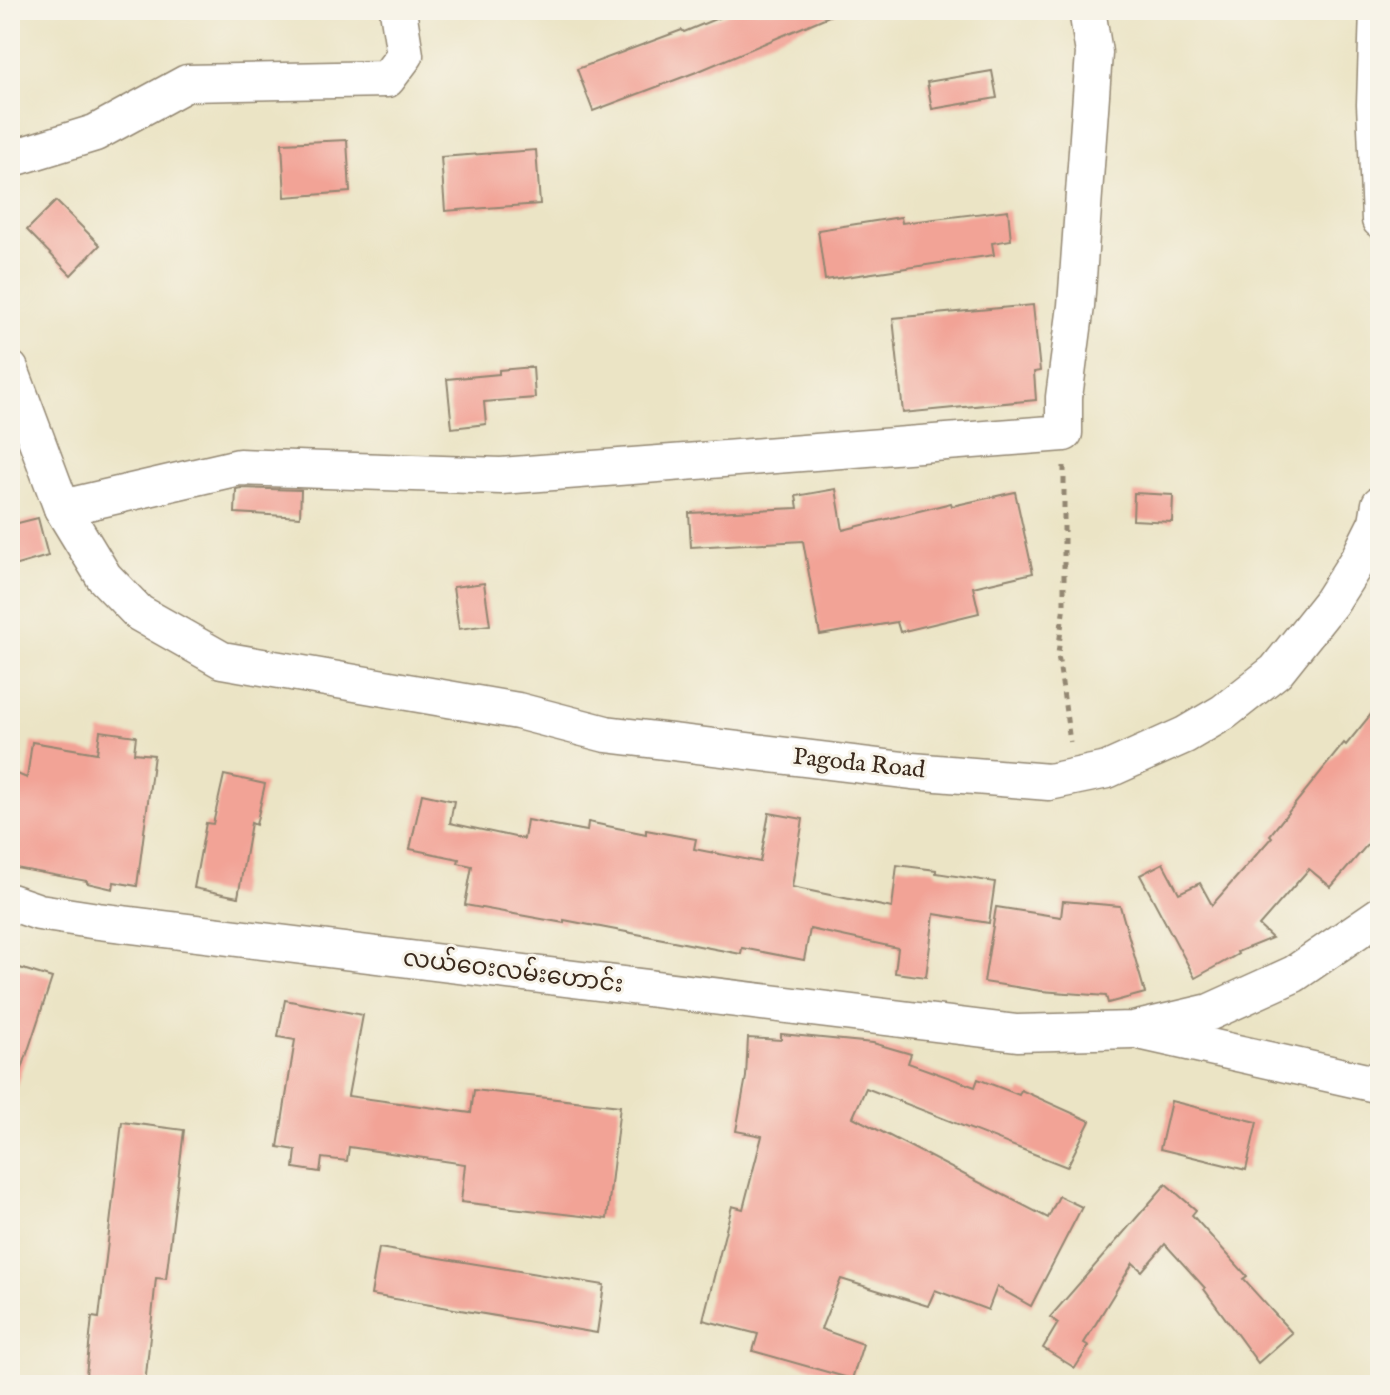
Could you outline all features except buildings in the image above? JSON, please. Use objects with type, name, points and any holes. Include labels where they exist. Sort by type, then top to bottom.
[{"type":"street","points":[[10,159],[95,133],[187,83],[387,79],[405,55],[398,10]]},
{"type":"street","points":[[62,508],[239,467],[501,476],[1064,433],[1064,397],[1076,306],[1094,53],[1087,10]]},
{"type":"street","points":[[1378,10],[1375,104],[1380,220]]},
{"type":"street","name":"Pagoda Road","points":[[10,369],[62,508],[104,577],[139,613],[222,660],[518,711],[606,734],[912,771],[1049,782],[1107,770],[1185,735],[1224,712],[1276,671],[1331,602],[1359,558],[1377,522],[1380,504]]},
{"type":"street","name":"လယ်ဝေးလမ်းဟောင်း","points":[[10,902],[39,912],[98,921],[1017,1033],[1133,1030]]},
{"type":"street","points":[[1133,1030],[1210,1012],[1294,974],[1380,915]]},
{"type":"street","points":[[1133,1030],[1380,1085]]},
{"type":"path","points":[[1049,782],[1072,740],[1058,654],[1064,604],[1064,433]]}]
